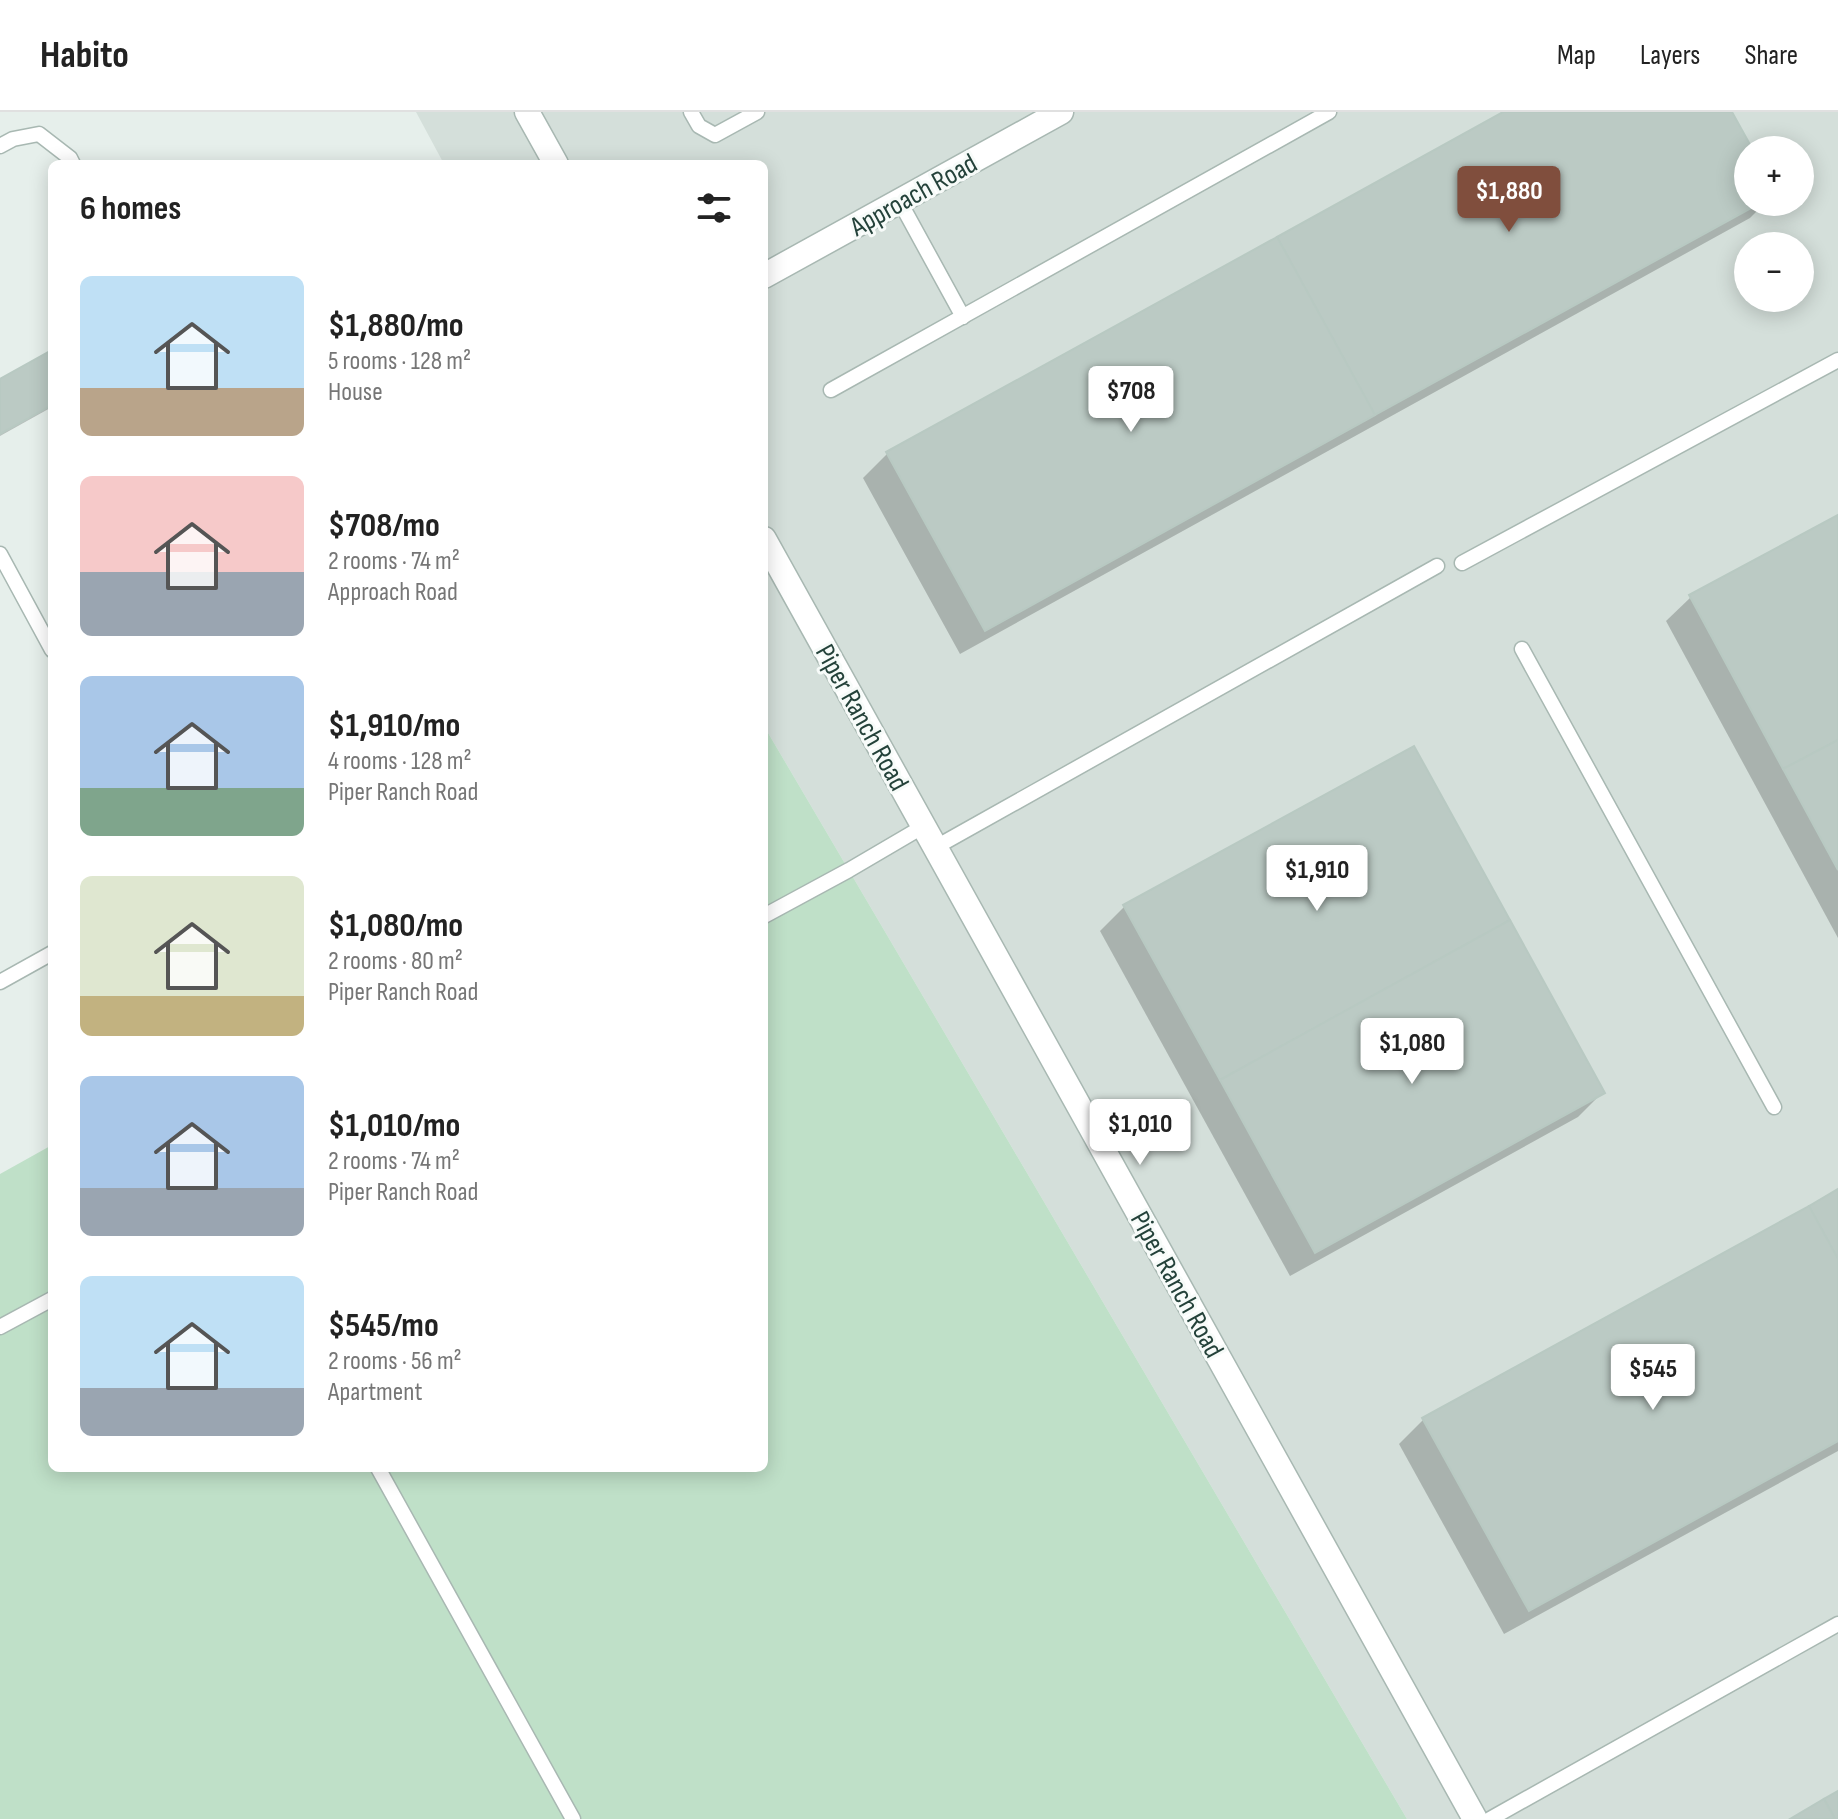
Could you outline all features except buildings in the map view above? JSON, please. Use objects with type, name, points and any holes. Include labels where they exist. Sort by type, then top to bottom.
[{"type":"street","points":[[527,112],[554,160]]},
{"type":"street","name":"Approach Road","points":[[768,274],[1061,112]]},
{"type":"street","name":"Piper Ranch Road","points":[[768,546],[1475,1819]]},
{"type":"lane","points":[[691,112],[699,126],[715,135],[757,112]]},
{"type":"lane","points":[[831,390],[1329,112]]},
{"type":"lane","points":[[0,146],[13,139],[39,134],[71,160]]},
{"type":"lane","points":[[900,202],[963,317]]},
{"type":"lane","points":[[1462,563],[1838,360]]},
{"type":"lane","points":[[2,561],[48,643]]},
{"type":"lane","points":[[768,914],[849,870],[930,837],[1437,566]]},
{"type":"lane","points":[[1522,649],[1774,1107]]},
{"type":"lane","points":[[0,982],[48,955]]},
{"type":"lane","points":[[0,1327],[48,1301]]},
{"type":"lane","points":[[380,1472],[573,1819]]},
{"type":"lane","points":[[1490,1819],[1838,1624]]},
{"type":"shaded area","points":[[416,112],[1838,112],[1838,1819],[1407,1819],[768,733],[768,160],[442,160]]},
{"type":"green space","points":[[768,733],[1407,1819],[0,1819],[0,1174],[48,1147],[48,1472],[768,1472]]}]
